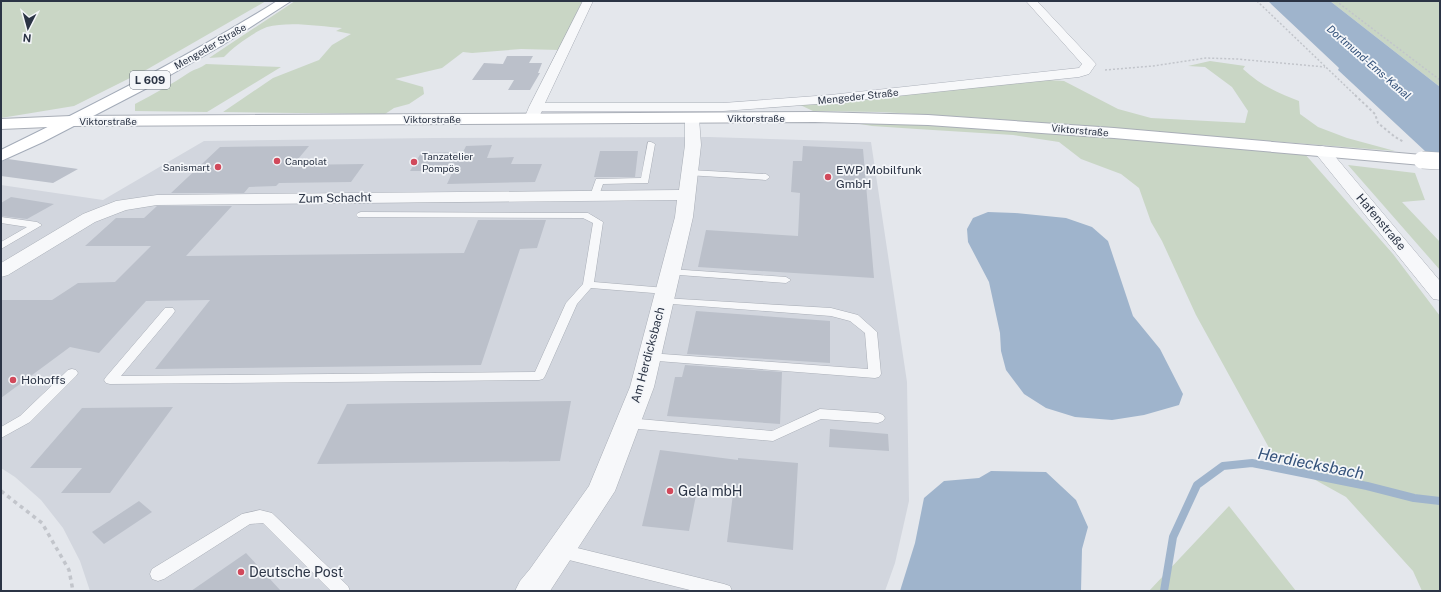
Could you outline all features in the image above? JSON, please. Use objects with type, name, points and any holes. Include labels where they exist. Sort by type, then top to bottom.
[{"type":"main road","name":"Mengeder Straße","points":[[71,122],[168,71],[284,1]]},
{"type":"main road","name":"Viktorstraße","points":[[1,124],[533,113],[692,118],[815,117],[928,120],[1059,129],[1440,161]]},
{"type":"main road","name":"L 609","points":[[1,156],[71,122]]},
{"type":"street","points":[[533,113],[588,1]]},
{"type":"street","points":[[1031,1],[1089,64],[1084,71]]},
{"type":"street","name":"Mengeder Straße","points":[[533,113],[723,107],[944,87],[1079,73],[1084,71]]},
{"type":"street","name":"Am Herdicksbach","points":[[530,591],[541,579],[561,551],[601,491],[642,387],[689,184],[693,145],[692,118]]},
{"type":"street","name":"Hafenstraße","points":[[1322,151],[1440,294]]},
{"type":"street","name":"Zum Schacht","points":[[1,271],[88,218],[122,204],[157,200],[595,196],[689,184]]},
{"type":"lane","points":[[595,196],[599,181],[644,181],[651,144]]},
{"type":"lane","points":[[689,184],[766,177]]},
{"type":"lane","points":[[169,311],[110,380],[539,376],[572,303],[588,285],[598,222],[585,215],[361,216]]},
{"type":"lane","points":[[1,220],[37,225],[1,246]]},
{"type":"lane","points":[[588,285],[666,288],[786,280]]},
{"type":"lane","points":[[649,357],[875,374],[871,332],[854,318],[831,312],[666,288]]},
{"type":"lane","points":[[1,433],[25,419],[72,373]]},
{"type":"lane","points":[[628,423],[773,436],[820,414],[878,418]]},
{"type":"lane","points":[[158,574],[247,518],[260,516],[267,517],[342,591]]},
{"type":"lane","points":[[561,551],[724,591]]},
{"type":"path","points":[[1257,1],[1375,114],[1378,123],[1395,137],[1406,143]]},
{"type":"path","points":[[1336,1],[1440,80]]},
{"type":"path","points":[[1084,71],[1153,66],[1206,58],[1237,59],[1325,67]]},
{"type":"path","points":[[1,491],[42,522],[69,570],[73,591]]},
{"type":"shaded area","points":[[709,137],[871,142],[907,382],[909,501],[895,563],[885,591],[90,591],[80,561],[63,528],[41,500],[15,477],[1,468],[1,185],[103,200],[204,141]]},
{"type":"green space","points":[[1,1],[266,1],[146,70],[74,106],[1,118]]},
{"type":"green space","points":[[295,1],[582,1],[559,50],[521,49],[472,53],[463,52],[442,68],[395,79],[423,87],[424,94],[409,104],[394,108],[385,114],[223,112],[273,78],[319,60],[332,45],[351,34],[336,31],[342,28],[304,24],[275,25],[262,29],[250,36],[224,57],[209,58]]},
{"type":"green space","points":[[1330,1],[1440,1],[1440,87]]},
{"type":"green space","points":[[1210,61],[1245,66],[1243,69],[1249,75],[1277,92],[1299,101],[1300,114],[1318,127],[1347,138],[1395,151],[982,118],[881,112],[813,111],[798,104],[1048,80],[1064,81],[1118,109],[1151,118],[1245,123],[1248,111],[1232,87],[1205,67],[1188,66]]},
{"type":"green space","points":[[206,64],[281,67],[207,112],[135,111],[135,104]]},
{"type":"green space","points":[[928,122],[1304,153],[1393,254],[1440,316],[1440,591],[1422,591],[1413,571],[1346,497],[1274,457],[1196,315],[1162,241],[1151,222],[1139,188],[1121,174],[1081,159],[1059,142],[1013,135],[872,126],[854,123]]},
{"type":"green space","points":[[1348,165],[1415,173],[1425,200],[1402,202],[1440,242],[1440,270]]},
{"type":"green space","points":[[1229,506],[1296,591],[1149,591]]},
{"type":"water","name":"Dortmund-Ems-Kanal","points":[[1268,1],[1330,1],[1440,87],[1440,165],[1338,70],[1339,68]]},
{"type":"water","points":[[988,212],[1066,218],[1092,227],[1108,241],[1133,316],[1160,349],[1183,394],[1179,405],[1144,415],[1112,420],[1075,417],[1046,408],[1024,394],[1006,370],[1001,351],[1000,333],[989,282],[968,242],[967,229],[973,218]]},
{"type":"water","points":[[991,471],[1046,472],[1076,500],[1088,527],[1082,549],[1081,591],[900,591],[915,543],[924,498],[944,481],[979,478]]},
{"type":"building","points":[[507,56],[533,56],[529,63],[542,63],[538,73],[540,73],[530,90],[508,90],[514,80],[472,80],[484,63],[503,64]]},
{"type":"building","points":[[492,145],[487,158],[514,157],[511,164],[542,164],[535,182],[447,184],[453,171],[410,171],[421,153],[463,152],[466,146]]},
{"type":"building","points":[[309,146],[293,165],[364,164],[351,182],[279,183],[276,186],[249,187],[244,193],[171,193],[220,147]]},
{"type":"building","points":[[803,146],[863,149],[874,278],[698,267],[706,230],[798,236],[800,193],[791,192],[793,161],[802,161]]},
{"type":"building","points":[[600,151],[638,151],[635,177],[594,177]]},
{"type":"building","points":[[8,159],[78,169],[53,183],[1,176],[1,162]]},
{"type":"building","points":[[11,197],[54,204],[27,219],[1,216],[1,203]]},
{"type":"building","points":[[157,206],[232,206],[186,256],[464,253],[478,220],[546,220],[537,248],[520,249],[481,365],[155,369],[210,300],[146,301],[99,353],[70,347],[1,398],[1,300],[52,300],[78,283],[115,282],[151,246],[85,246],[116,218],[144,218]]},
{"type":"building","points":[[696,311],[830,321],[830,363],[687,354]]},
{"type":"building","points":[[685,365],[782,372],[780,424],[667,416],[675,377],[682,377]]},
{"type":"building","points":[[571,401],[560,461],[317,464],[347,404]]},
{"type":"building","points":[[173,407],[110,493],[61,493],[82,468],[30,468],[82,408]]},
{"type":"building","points":[[830,429],[888,434],[889,451],[829,447]]},
{"type":"building","points":[[660,450],[738,460],[738,458],[798,463],[793,550],[727,542],[733,494],[697,490],[689,531],[642,526]]},
{"type":"building","points":[[139,501],[152,512],[104,544],[92,532]]},
{"type":"building","name":"Deutsche Post","points":[[246,553],[281,591],[191,591]]},
{"type":"waterway","name":"Herdiecksbach","points":[[1164,591],[1173,537],[1197,485],[1223,466],[1252,463],[1367,486],[1414,498],[1440,501]]},
{"type":"place","name":"Canpolat","points":[[277,161]]},
{"type":"place","name":"Tanzatelier Pompös","points":[[414,162]]},
{"type":"place","name":"Sanismart","points":[[218,167]]},
{"type":"place","name":"EWP Mobilfunk GmbH","points":[[828,177]]},
{"type":"place","name":"Hohoffs","points":[[13,380]]},
{"type":"place","name":"Gela mbH","points":[[670,491]]},
{"type":"place","name":"Deutsche Post","points":[[241,572]]}]
